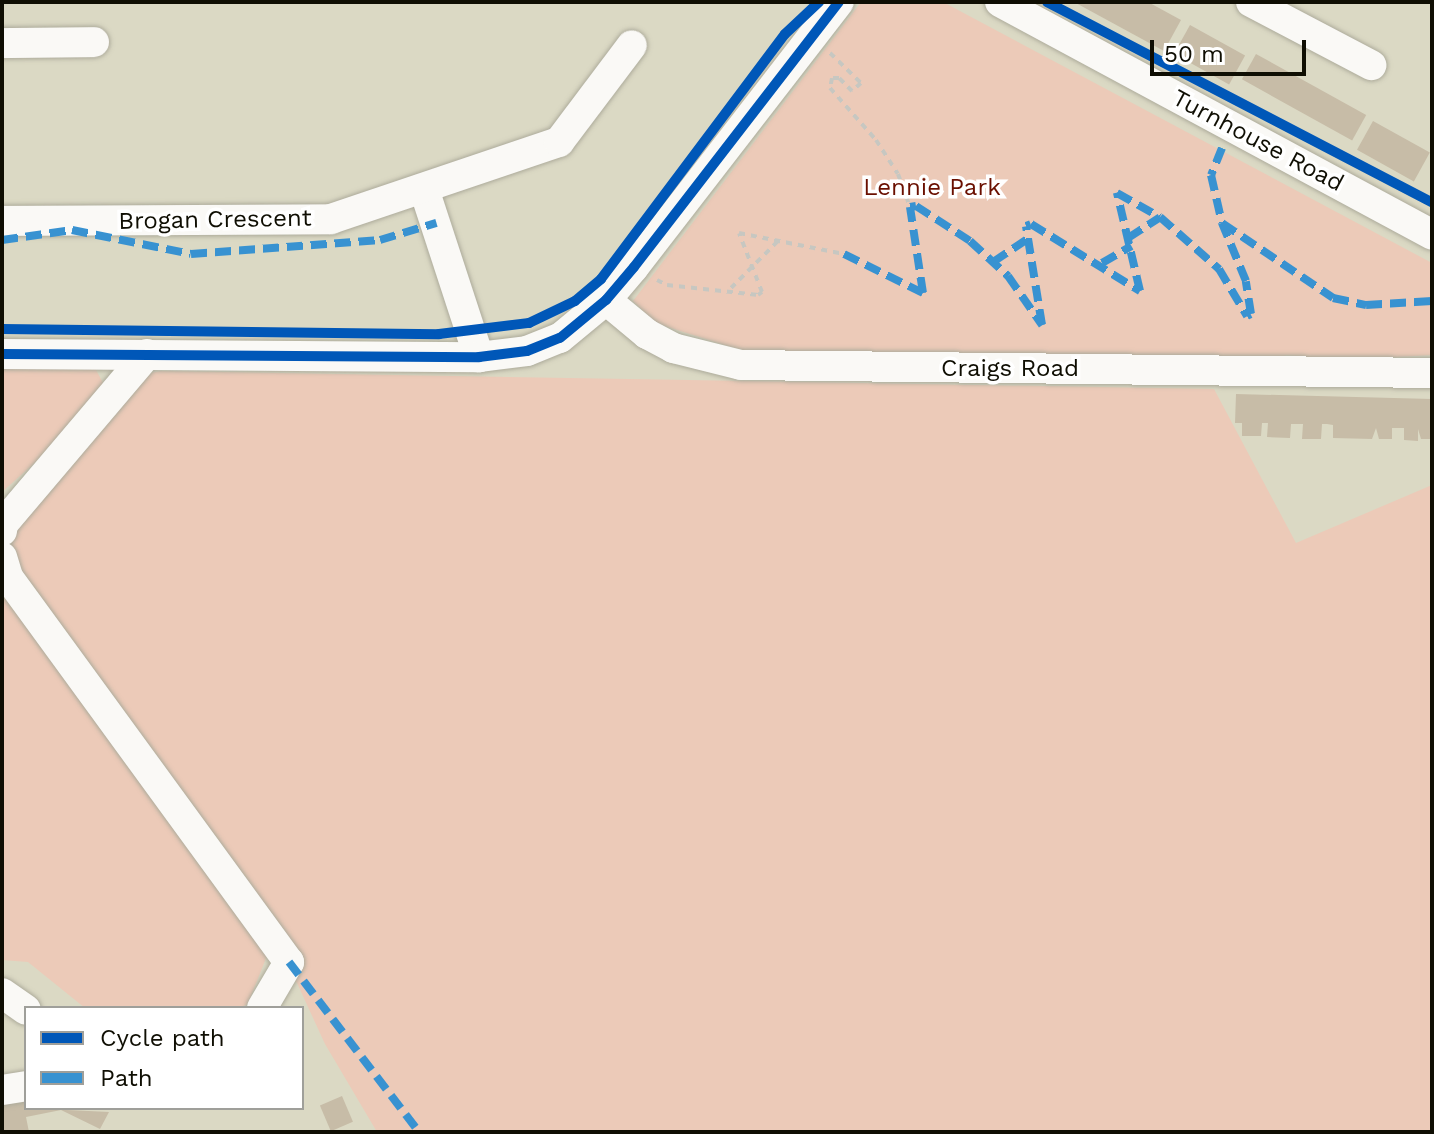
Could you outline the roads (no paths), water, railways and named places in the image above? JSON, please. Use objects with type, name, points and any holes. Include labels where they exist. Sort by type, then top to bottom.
[{"type":"street","points":[[2,354],[479,357],[527,351],[560,338],[606,300],[634,267],[839,2]]},
{"type":"street","points":[[1251,2],[1371,65]]},
{"type":"street","name":"Turnhouse Road","points":[[1018,6],[1432,235]]},
{"type":"street","points":[[2,43],[94,42]]},
{"type":"street","name":"Brogan Crescent","points":[[2,221],[331,219],[559,142],[632,45]]},
{"type":"street","points":[[424,189],[479,357]]},
{"type":"street","name":"Craigs Road","points":[[606,300],[647,334],[673,348],[741,365],[1432,373]]},
{"type":"street","points":[[2,531],[3,524],[116,396],[147,354]]},
{"type":"street","points":[[104,355],[116,396]]},
{"type":"street","points":[[2,557],[8,577],[289,962],[263,1006]]},
{"type":"street","points":[[2,993],[24,1009]]},
{"type":"street","points":[[2,1090],[24,1086]]},
{"type":"park label","name":"Lennie Park","points":[[932,188]]}]
